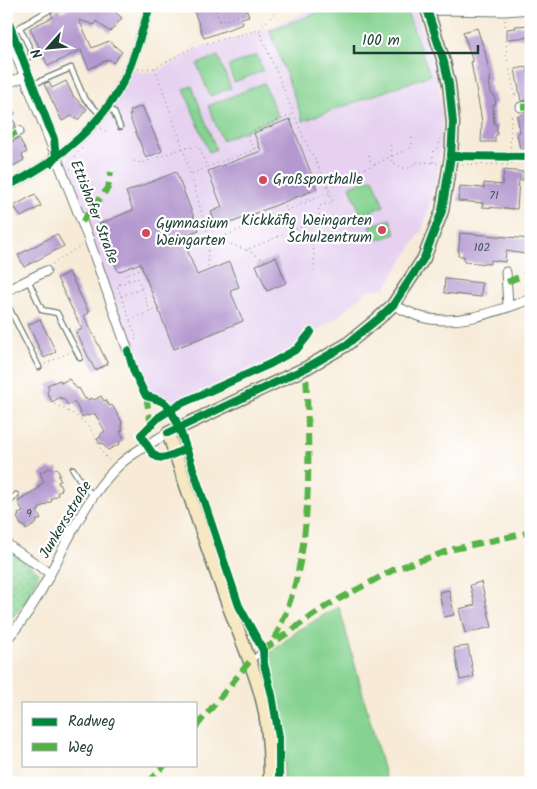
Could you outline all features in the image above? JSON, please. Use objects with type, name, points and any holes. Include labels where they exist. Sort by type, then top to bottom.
[{"type":"street","points":[[6,187],[29,176],[67,149],[108,107],[131,65],[150,6]]},
{"type":"street","points":[[270,783],[268,730],[262,700],[250,661],[222,588],[168,433],[306,368],[346,344],[393,305],[424,258],[435,230],[442,212],[451,156],[453,123],[449,84],[438,40],[427,10],[488,9],[505,11],[531,9]]},
{"type":"street","name":"Ettishofer Straße","points":[[7,32],[89,240],[127,348]]},
{"type":"street","points":[[6,84],[25,76]]},
{"type":"street","points":[[521,107],[531,106]]},
{"type":"street","points":[[6,138],[19,131]]},
{"type":"street","points":[[6,291],[46,271]]},
{"type":"street","points":[[506,272],[508,307]]},
{"type":"street","points":[[393,305],[421,317],[444,320],[469,318],[531,299]]},
{"type":"street","name":"Junkersstraße","points":[[6,640],[19,627],[33,605],[94,496],[117,467],[147,445],[168,433]]},
{"type":"street","points":[[6,542],[9,546],[50,573]]},
{"type":"lane","points":[[7,32],[20,28],[56,6]]},
{"type":"lane","points":[[19,61],[31,56],[32,53],[20,28]]},
{"type":"lane","points":[[28,86],[71,68],[84,98],[101,115]]},
{"type":"lane","points":[[108,107],[114,112],[120,127]]},
{"type":"lane","points":[[28,280],[42,310],[58,313],[80,358]]},
{"type":"lane","points":[[6,302],[39,366]]},
{"type":"lane","points":[[73,469],[85,488],[94,496]]},
{"type":"lane","points":[[6,506],[16,495]]},
{"type":"lane","points":[[250,661],[263,650]]},
{"type":"path","points":[[214,6],[220,22],[245,13],[242,6]]},
{"type":"path","points":[[131,65],[138,69],[155,68],[195,46],[259,30],[281,6]]},
{"type":"path","points":[[505,11],[507,58],[517,105],[521,107],[511,117],[510,157]]},
{"type":"path","points":[[246,250],[302,227],[319,225],[319,206],[333,202],[259,30]]},
{"type":"path","points":[[155,68],[184,148],[208,235],[208,270]]},
{"type":"path","points":[[247,134],[294,114]]},
{"type":"path","points":[[245,130],[254,150]]},
{"type":"path","points":[[326,182],[371,166],[412,146],[412,137]]},
{"type":"path","points":[[432,162],[433,152],[440,144]]},
{"type":"path","points":[[390,145],[392,162],[403,168],[409,168],[417,162],[438,163]]},
{"type":"path","points":[[134,161],[142,162],[184,148],[199,147],[207,167]]},
{"type":"path","points":[[191,174],[260,147]]},
{"type":"path","points":[[369,154],[371,166]]},
{"type":"path","points":[[456,164],[508,166],[524,157]]},
{"type":"path","points":[[464,159],[464,164]]},
{"type":"path","points":[[358,170],[362,182]]},
{"type":"path","points":[[218,238],[330,193]]},
{"type":"path","points":[[305,194],[308,203]]},
{"type":"path","points":[[284,202],[287,211]]},
{"type":"path","points":[[267,208],[271,217]]},
{"type":"path","points":[[242,218],[246,227]]},
{"type":"path","points":[[302,227],[308,233],[314,248],[314,274]]},
{"type":"path","points":[[185,244],[208,235],[246,250],[266,261]]},
{"type":"path","points":[[46,271],[52,263],[89,240]]},
{"type":"path","points":[[128,281],[125,275],[142,268]]},
{"type":"path","points":[[127,348],[137,338],[117,285],[138,278],[150,312]]},
{"type":"path","points":[[121,296],[142,289]]},
{"type":"path","points":[[130,320],[158,309]]},
{"type":"path","points":[[39,366],[76,349]]},
{"type":"path","points":[[50,402],[65,408],[88,426],[103,456],[117,467]]},
{"type":"shaded area","points":[[319,6],[414,6],[438,79],[443,120],[438,176],[423,229],[385,288],[368,290],[341,314],[292,349],[172,406],[162,399],[147,395],[136,373],[65,174],[69,155],[95,127],[132,69],[142,72],[157,72],[196,49],[260,32]]},
{"type":"green space","points":[[336,6],[405,6],[430,75],[303,121],[270,30]]},
{"type":"green space","points":[[257,55],[263,71],[234,82],[228,66]]},
{"type":"green space","points":[[218,56],[231,88],[210,96],[197,64]]},
{"type":"green space","points":[[264,83],[278,117],[222,140],[208,106]]},
{"type":"green space","points":[[192,86],[216,149],[209,152],[184,89]]},
{"type":"green space","points":[[373,178],[384,206],[361,215],[350,186]]},
{"type":"green space","name":"Kickkäfig Weingarten Schulzentrum","points":[[390,219],[396,234],[374,241],[369,226]]},
{"type":"green space","points":[[6,548],[39,572],[28,599],[6,625]]},
{"type":"green space","points":[[339,606],[387,783],[283,783],[284,747],[278,702],[269,661],[271,652],[299,630]]},
{"type":"building","points":[[74,6],[108,6],[122,18],[110,32],[96,21],[95,25],[79,20],[92,48],[109,41],[122,52],[113,63],[109,59],[89,69],[81,50],[48,66],[30,28],[53,17],[51,14],[59,8],[61,12]]},
{"type":"building","points":[[192,6],[245,6],[249,16],[241,18],[243,24],[204,38]]},
{"type":"building","points":[[531,25],[531,37],[507,39],[507,29],[516,28],[515,26]]},
{"type":"building","points":[[477,28],[485,52],[491,81],[489,81],[491,93],[494,95],[496,104],[493,105],[494,124],[497,125],[495,142],[481,142],[482,121],[471,62],[473,62],[463,32]]},
{"type":"building","points":[[527,67],[529,76],[531,75],[531,100],[521,101],[515,69]]},
{"type":"building","points":[[66,81],[73,96],[87,109],[78,120],[72,116],[62,121],[44,84],[49,82],[52,88]]},
{"type":"building","points":[[6,99],[15,114],[11,117],[16,125],[6,131]]},
{"type":"building","points":[[142,106],[162,151],[146,158],[129,115],[131,115],[130,111]]},
{"type":"building","points":[[531,112],[531,147],[520,149],[517,133],[520,132],[517,116]]},
{"type":"building","name":"Großsporthalle","points":[[290,119],[317,189],[218,228],[211,212],[222,207],[208,171],[261,151],[254,133]]},
{"type":"building","points":[[19,138],[27,152],[22,155],[24,160],[6,170],[6,147]]},
{"type":"building","points":[[504,170],[524,172],[524,180],[519,180],[517,209],[482,207],[483,203],[458,201],[460,186],[484,188],[484,183],[502,185]]},
{"type":"building","name":"Gymnasium Weingarten","points":[[176,172],[199,230],[182,236],[197,275],[229,262],[239,287],[230,290],[243,321],[174,349],[140,263],[118,272],[99,224],[133,210],[126,192]]},
{"type":"building","points":[[35,194],[41,206],[21,217],[14,206]]},
{"type":"building","points":[[460,233],[531,239],[531,255],[506,251],[505,262],[491,260],[490,264],[464,262],[464,256],[458,256]]},
{"type":"building","points":[[57,234],[64,246],[24,267],[18,255]]},
{"type":"building","points":[[276,257],[286,283],[267,291],[256,265]]},
{"type":"building","points":[[69,272],[89,313],[84,316],[108,364],[95,370],[76,332],[82,329],[57,278]]},
{"type":"building","points":[[445,279],[482,283],[481,297],[444,293]]},
{"type":"building","points":[[40,319],[56,352],[44,358],[28,325]]},
{"type":"building","points":[[69,379],[77,389],[79,388],[85,399],[92,398],[94,400],[101,396],[109,406],[112,405],[122,422],[123,430],[120,431],[124,439],[119,442],[120,444],[108,450],[102,443],[100,444],[97,439],[105,431],[95,414],[82,417],[75,402],[68,405],[60,397],[52,402],[47,392],[49,388],[47,385],[60,380],[61,383]]},
{"type":"building","points":[[49,468],[53,470],[57,468],[61,481],[58,482],[62,490],[51,499],[52,501],[39,508],[40,510],[37,511],[41,519],[26,530],[17,517],[19,516],[18,514],[23,512],[18,501],[39,488],[38,486],[44,482],[40,473]]},
{"type":"building","points":[[481,582],[492,627],[465,633],[459,609],[475,605],[470,585]]},
{"type":"building","points":[[449,590],[454,615],[444,617],[439,592]]},
{"type":"building","points":[[468,646],[474,677],[460,680],[454,648]]},
{"type":"marked path","points":[[521,107],[531,106]]},
{"type":"marked path","points":[[6,138],[19,131]]},
{"type":"marked path","points":[[82,222],[108,188],[111,172]]},
{"type":"marked path","points":[[507,282],[531,272]]},
{"type":"marked path","points":[[274,639],[288,608],[303,542],[308,472],[306,368]]},
{"type":"marked path","points":[[146,396],[151,425]]},
{"type":"marked path","points":[[263,650],[328,605],[395,569],[454,549],[531,532]]},
{"type":"marked path","points":[[198,725],[250,661]]},
{"type":"marked path","points":[[148,783],[164,766]]},
{"type":"cycle path","points":[[6,187],[45,165],[63,152],[96,121],[122,84],[139,42],[150,6]]},
{"type":"cycle path","points":[[168,433],[306,368],[346,345],[393,305],[424,258],[442,211],[451,156],[453,123],[449,84],[444,62],[426,6]]},
{"type":"cycle path","points":[[6,16],[54,139],[56,157],[51,163]]},
{"type":"cycle path","points":[[451,156],[531,157]]},
{"type":"cycle path","points":[[185,449],[163,458],[158,457],[151,451],[141,435],[159,417],[178,405],[270,364],[297,349],[311,332]]},
{"type":"cycle path","points":[[128,351],[134,372],[146,396],[165,403],[171,410],[179,427],[239,606],[263,650],[264,664],[272,695],[279,737],[279,783]]},
{"type":"place","name":"Großsporthalle","points":[[263,180]]},
{"type":"place","name":"Kickkäfig Weingarten Schulzentrum","points":[[382,230]]},
{"type":"place","name":"Gymnasium Weingarten","points":[[146,233]]}]
